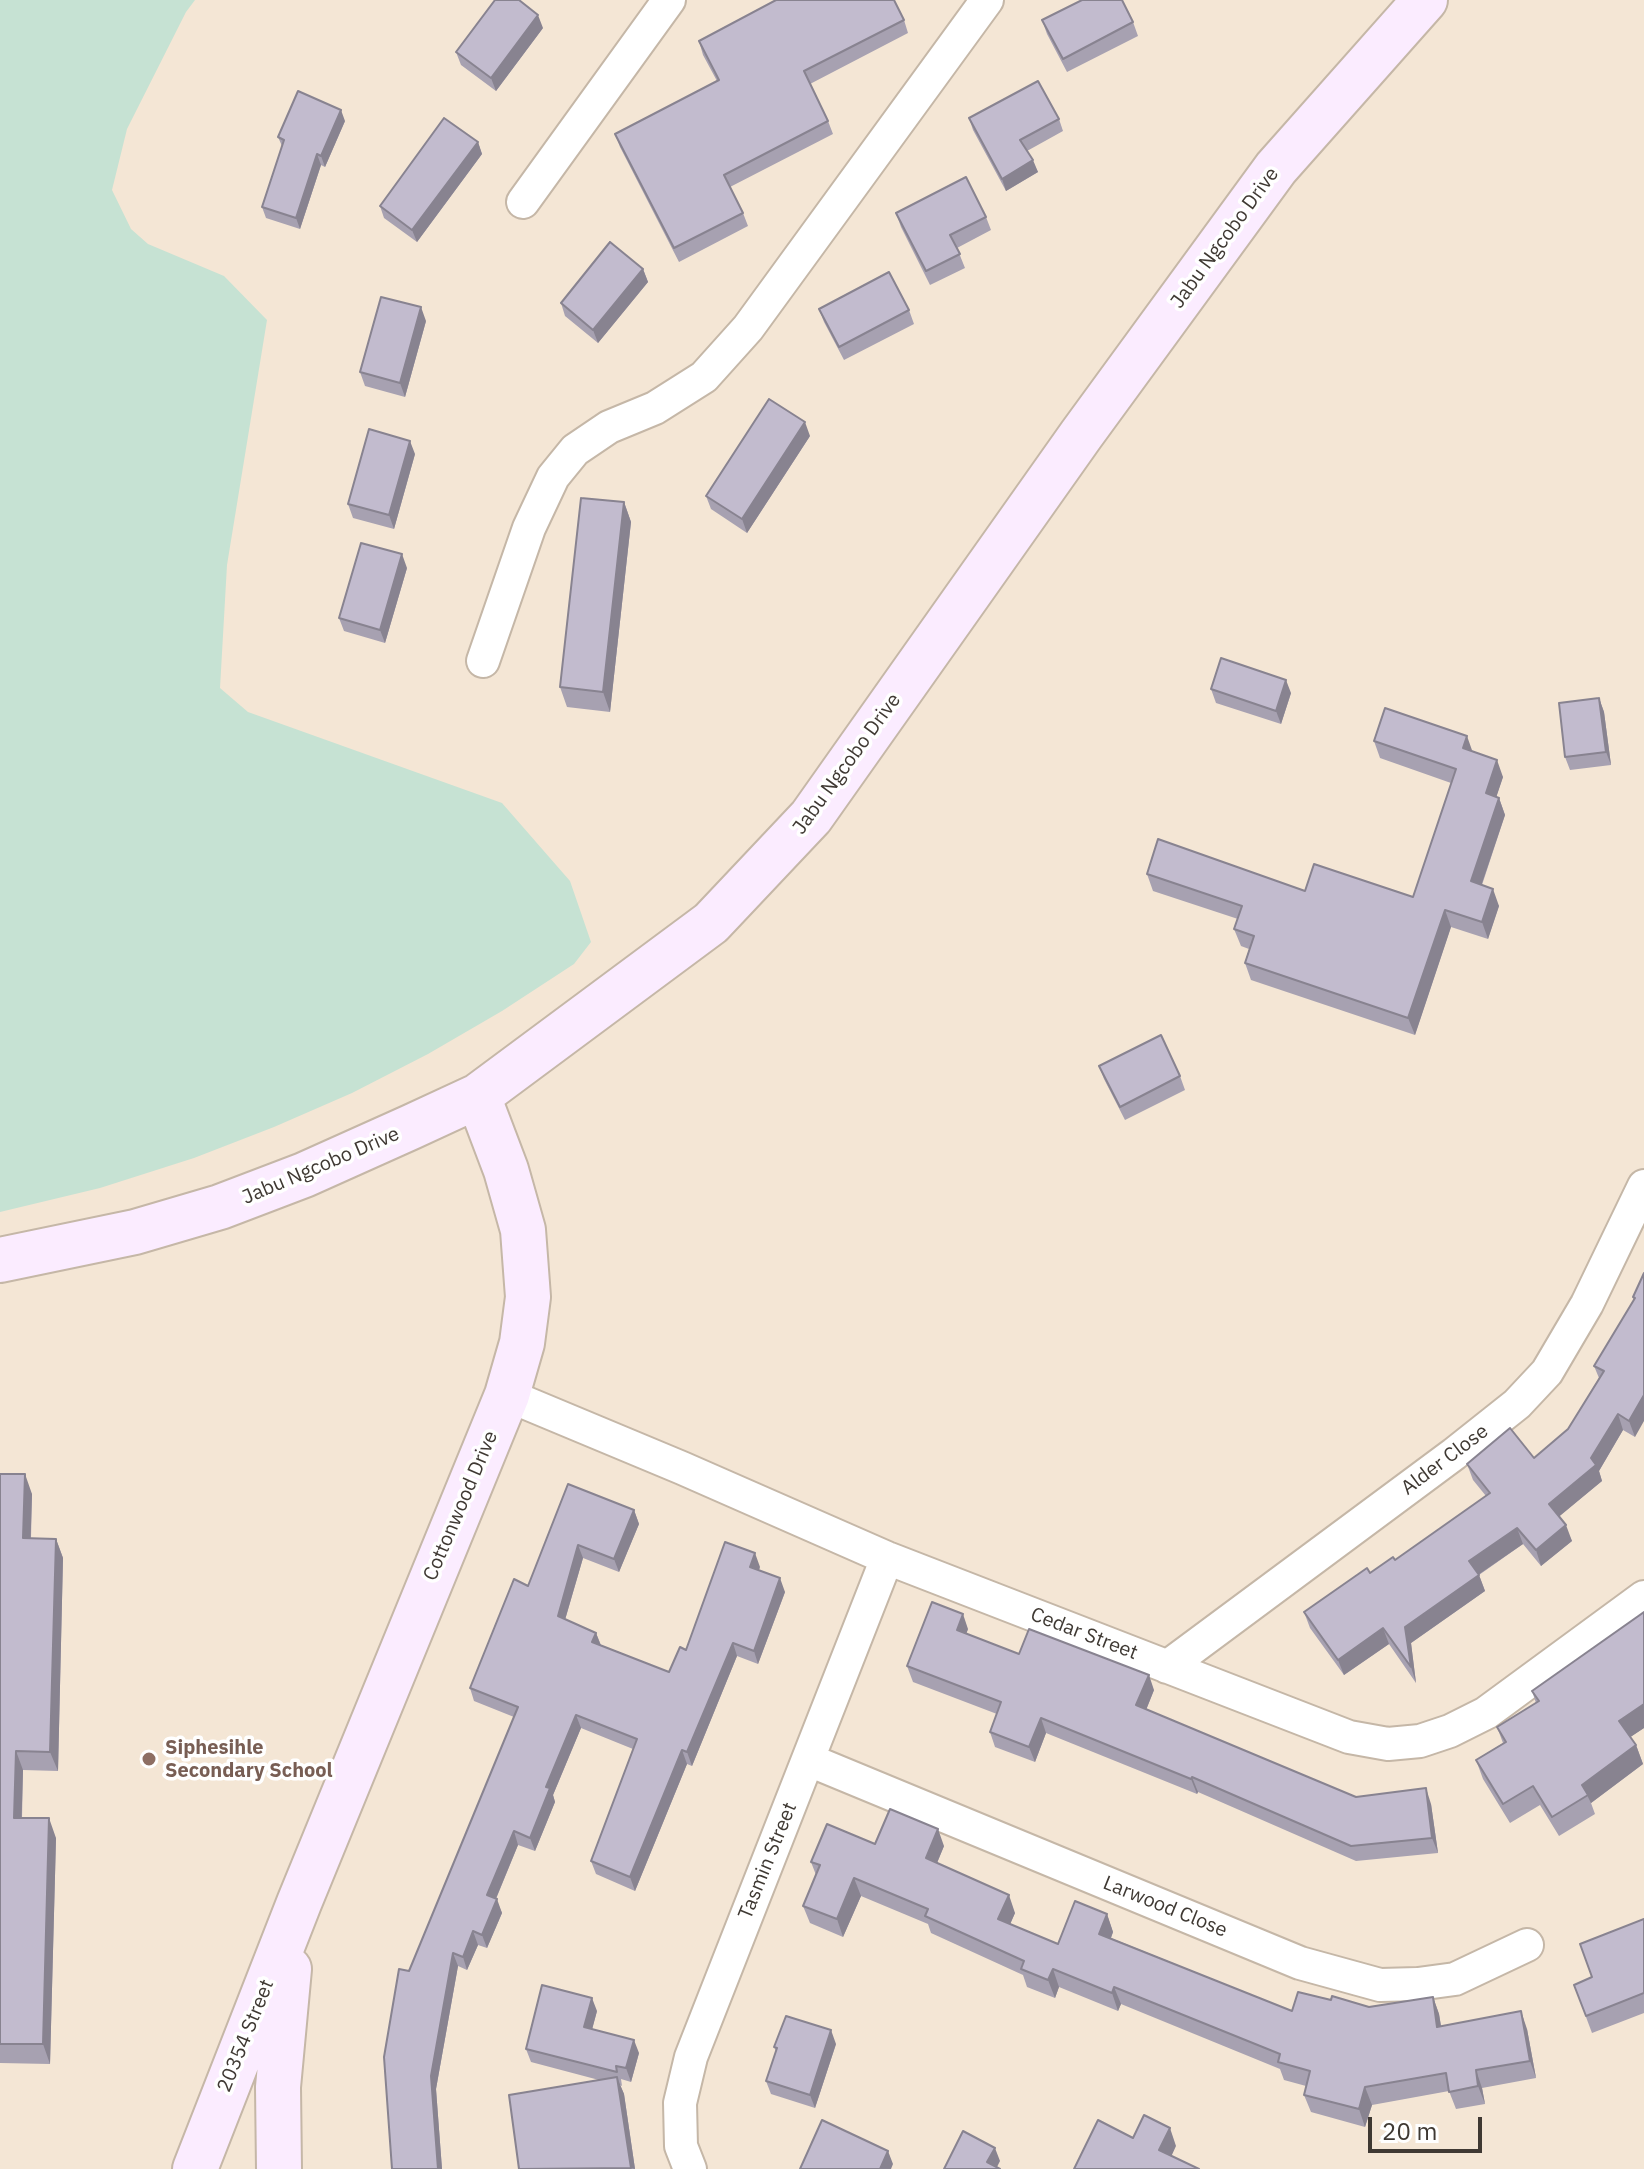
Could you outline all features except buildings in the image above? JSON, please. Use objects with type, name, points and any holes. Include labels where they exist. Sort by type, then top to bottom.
[{"type":"main road","name":"Jabu Ngcobo Drive","points":[[0,1260],[135,1232],[220,1207],[304,1175],[478,1096],[711,923],[811,817],[1081,435],[1276,168],[1425,0]]},
{"type":"main road","name":"Cottonwood Drive","points":[[299,1903],[507,1395],[522,1343],[528,1297],[523,1230],[506,1170],[478,1096]]},
{"type":"main road","name":"20354 Street","points":[[195,2169],[299,1903]]},
{"type":"main road","points":[[279,2169],[277,2103],[281,2042],[299,1903]]},
{"type":"street","points":[[523,202],[669,0]]},
{"type":"street","points":[[483,661],[529,528],[553,477],[575,450],[609,427],[655,408],[704,377],[748,328],[987,0]]},
{"type":"street","name":"Alder Close","points":[[1167,1667],[1517,1404],[1547,1372],[1587,1304],[1644,1186]]},
{"type":"street","name":"Cedar Street","points":[[507,1395],[887,1558],[1349,1737],[1388,1744],[1420,1741],[1450,1731],[1486,1713],[1644,1597]]},
{"type":"street","name":"Tasmin Street","points":[[690,2169],[681,2146],[680,2103],[691,2057],[887,1558]]},
{"type":"street","name":"Larwood Close","points":[[809,1760],[1300,1963],[1380,1985],[1455,1979],[1527,1945]]},
{"type":"green space","points":[[0,0],[195,0],[127,129],[112,190],[131,229],[148,244],[224,276],[267,320],[227,565],[220,688],[248,712],[502,803],[570,881],[591,942],[574,964],[502,1011],[352,1093],[194,1158],[100,1188],[0,1212]]},
{"type":"place","name":"Siphesihle Secondary School","points":[[149,1759]]}]
